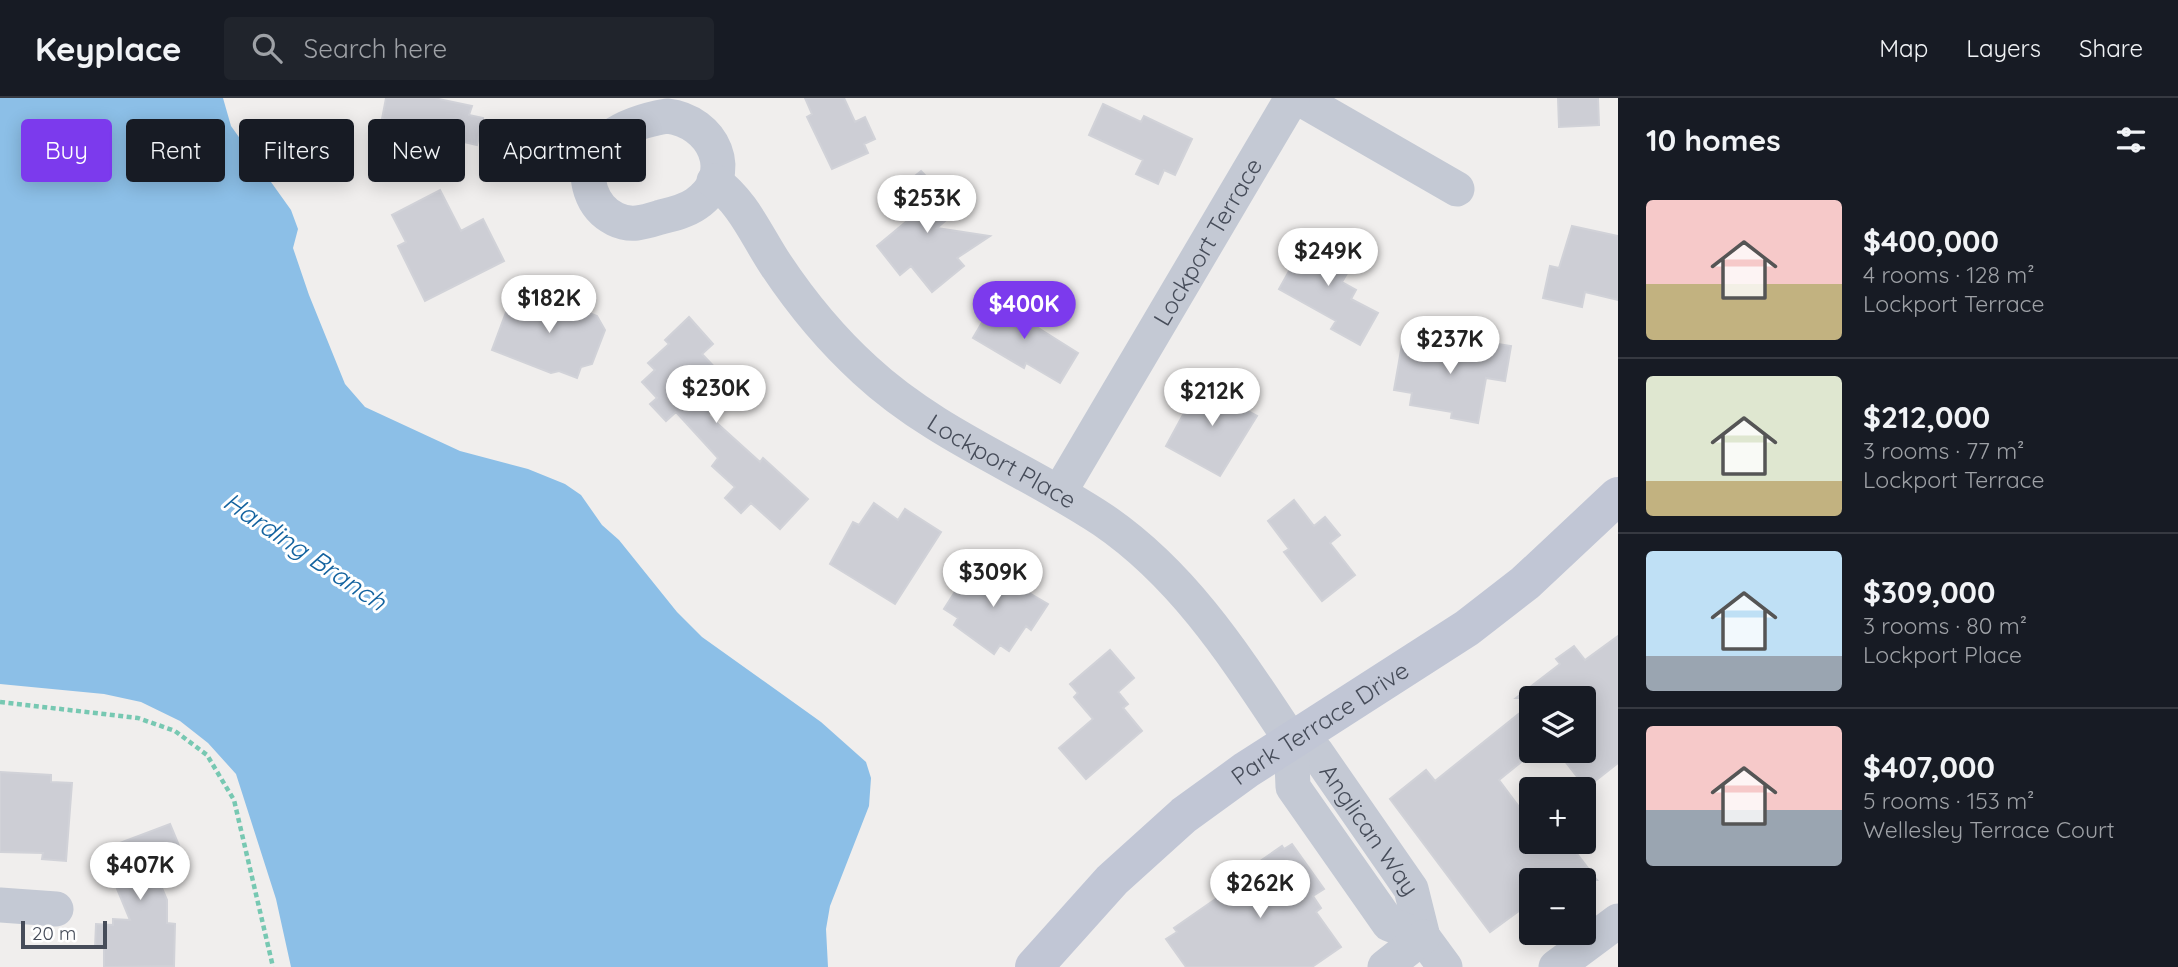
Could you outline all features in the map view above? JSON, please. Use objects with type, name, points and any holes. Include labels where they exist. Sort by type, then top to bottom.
[{"type":"street","name":"Lockport Terrace","points":[[1059,493],[1292,98]]},
{"type":"street","points":[[1299,98],[1457,189]]},
{"type":"street","name":"Lockport Place","points":[[714,181],[745,211],[796,295],[830,335],[867,372],[950,434],[1059,493],[1124,537],[1188,595],[1230,649],[1291,740]]},
{"type":"street","name":"Park Terrace Drive","points":[[1034,967],[1112,880],[1184,815],[1291,740],[1467,628],[1525,583],[1617,500]]},
{"type":"street","name":"Anglican Way","points":[[1423,937],[1388,924],[1293,787],[1291,740],[1316,752],[1411,889],[1423,937],[1445,967]]},
{"type":"street","points":[[1359,881],[1391,860]]},
{"type":"street","points":[[0,905],[56,909]]},
{"type":"street","points":[[1556,967],[1618,921]]},
{"type":"street","points":[[1385,967],[1423,937]]},
{"type":"path","points":[[0,702],[138,718],[175,731],[207,755],[234,800],[273,967]]},
{"type":"water","name":"Harding Branch","points":[[0,98],[223,98],[231,126],[239,137],[239,182],[271,182],[291,210],[298,229],[293,248],[309,295],[345,384],[365,407],[460,451],[528,469],[565,484],[581,495],[602,525],[619,540],[677,612],[702,637],[821,722],[866,762],[871,778],[869,806],[830,906],[826,929],[828,967],[291,967],[276,899],[236,774],[208,743],[180,721],[141,702],[104,694],[0,684]]},
{"type":"building","points":[[386,98],[434,98],[472,106],[469,115],[483,118],[479,119],[477,145],[465,142],[465,119],[382,119]]},
{"type":"building","points":[[805,98],[844,98],[855,122],[865,117],[875,139],[864,144],[868,153],[832,169],[807,117],[812,114]]},
{"type":"building","points":[[1558,98],[1598,98],[1599,125],[1559,127]]},
{"type":"building","points":[[1103,104],[1141,122],[1144,116],[1192,139],[1175,175],[1164,170],[1158,184],[1136,174],[1143,160],[1089,135]]},
{"type":"building","points":[[921,171],[958,210],[937,228],[990,236],[957,258],[964,266],[932,292],[911,266],[900,275],[877,246],[913,216],[894,193]]},
{"type":"building","points":[[440,190],[461,231],[483,219],[504,261],[425,301],[398,246],[406,242],[392,215]]},
{"type":"building","points":[[1572,226],[1618,236],[1618,300],[1585,292],[1582,307],[1543,298],[1550,266],[1559,268]]},
{"type":"building","points":[[1312,230],[1331,242],[1329,246],[1353,263],[1342,282],[1356,290],[1351,299],[1378,313],[1360,345],[1331,329],[1336,321],[1279,289]]},
{"type":"building","points":[[514,291],[550,303],[556,300],[597,316],[605,330],[592,364],[581,367],[577,378],[559,371],[551,373],[492,350]]},
{"type":"building","points":[[1009,298],[1030,310],[1024,319],[1078,353],[1060,383],[1026,363],[1024,368],[973,338],[994,302],[1003,307]]},
{"type":"building","points":[[689,317],[713,344],[702,354],[721,374],[708,385],[723,401],[708,415],[760,462],[763,458],[808,499],[780,529],[751,503],[741,513],[725,498],[735,487],[712,466],[718,458],[676,412],[666,421],[650,404],[657,398],[642,382],[655,370],[648,363],[669,344],[665,340]]},
{"type":"building","points":[[1403,339],[1477,350],[1479,341],[1511,346],[1505,381],[1486,378],[1478,423],[1451,418],[1452,412],[1410,405],[1412,393],[1394,390]]},
{"type":"building","points":[[1212,377],[1237,390],[1231,402],[1257,416],[1220,476],[1166,446],[1191,400],[1197,403]]},
{"type":"building","points":[[1294,500],[1314,526],[1325,517],[1340,535],[1330,543],[1355,575],[1322,601],[1284,552],[1289,549],[1268,521]]},
{"type":"building","points":[[874,503],[898,520],[905,509],[941,532],[895,604],[830,564],[853,522],[859,525]]},
{"type":"building","points":[[974,562],[1017,590],[1019,587],[1048,604],[1031,630],[1026,626],[1009,651],[1000,645],[994,654],[954,625],[958,618],[944,609]]},
{"type":"building","points":[[1618,636],[1618,763],[1596,780],[1596,777],[1577,777],[1566,763],[1596,763],[1596,686],[1532,686],[1560,664],[1556,659],[1574,646],[1585,660]]},
{"type":"building","points":[[1110,650],[1134,678],[1118,692],[1128,704],[1123,708],[1142,731],[1086,779],[1059,748],[1093,719],[1074,697],[1078,693],[1070,684]]},
{"type":"building","points":[[1519,714],[1520,763],[1499,780],[1519,807],[1519,854],[1577,854],[1588,868],[1519,868],[1519,911],[1490,932],[1390,799],[1426,770],[1435,781]]},
{"type":"building","points":[[0,772],[51,775],[51,782],[72,783],[66,861],[42,859],[43,853],[0,852]]},
{"type":"building","points":[[170,824],[180,848],[175,850],[180,860],[178,864],[156,874],[167,900],[167,923],[175,924],[174,966],[104,967],[104,948],[95,948],[96,924],[113,925],[113,919],[130,920],[101,850]]},
{"type":"building","points":[[1292,844],[1324,889],[1313,896],[1321,908],[1316,912],[1341,947],[1312,967],[1186,967],[1166,939],[1177,932],[1174,928],[1217,898],[1226,888],[1224,886],[1282,846],[1284,849]]}]
